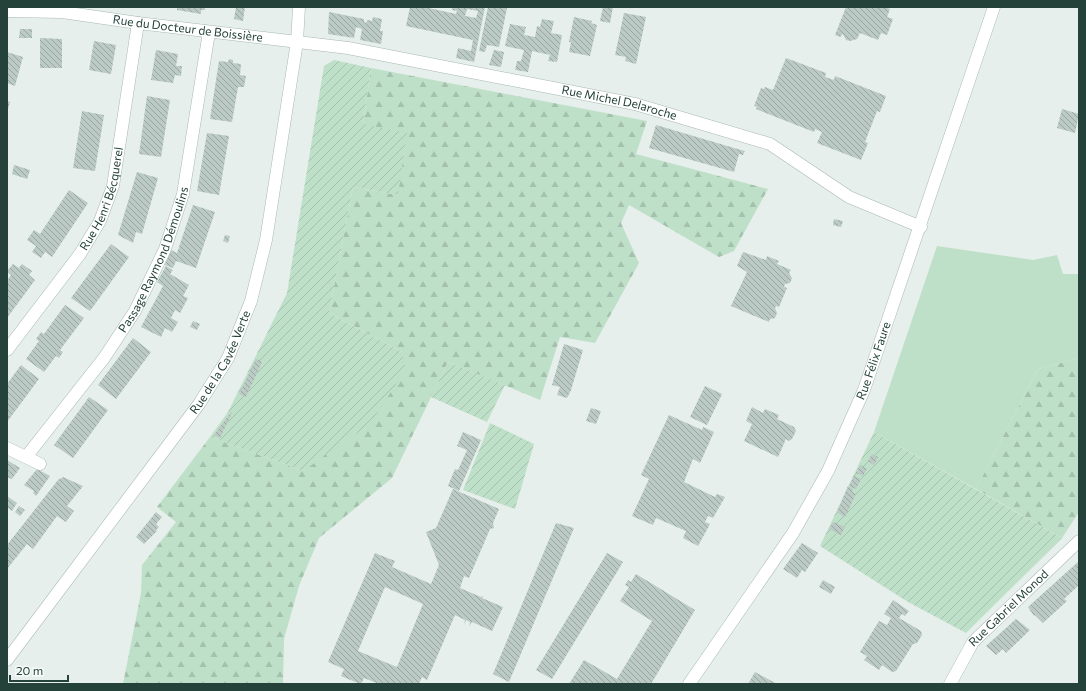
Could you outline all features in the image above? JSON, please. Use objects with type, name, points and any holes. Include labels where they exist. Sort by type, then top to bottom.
[{"type":"street","name":"Rue de la Cavée Verte","points":[[7,660],[199,404],[228,358],[251,301],[266,240],[297,42],[300,7]]},
{"type":"street","name":"Rue Félix Faure","points":[[688,684],[793,534],[828,472],[864,390],[994,7]]},
{"type":"street","name":"Rue du Docteur de Boissière","points":[[7,11],[62,12],[138,23],[297,42]]},
{"type":"street","name":"Rue Henri Bécquerel","points":[[7,350],[80,254],[100,221],[113,186],[138,23]]},
{"type":"street","name":"Passage Raymond Démoulins","points":[[26,457],[104,358],[135,310],[165,249],[183,194],[209,32]]},
{"type":"street","name":"Rue Michel Delaroche","points":[[297,42],[348,48],[643,106],[770,144],[850,198],[920,227]]},
{"type":"street","points":[[7,448],[40,464]]},
{"type":"street","name":"Rue Gabriel Monod","points":[[950,684],[973,642],[1079,541]]},
{"type":"green space","points":[[334,60],[371,68],[363,124],[407,133],[398,195],[353,187],[329,313],[402,352],[406,369],[370,424],[303,471],[210,437],[228,412],[287,293],[324,66]]},
{"type":"green space","points":[[371,68],[647,121],[636,154],[768,189],[734,251],[719,257],[629,205],[621,223],[639,263],[595,343],[560,337],[540,400],[448,362],[392,478],[319,538],[299,586],[284,639],[283,684],[123,684],[141,593],[142,565],[176,522],[157,507],[210,437],[303,471],[402,352],[329,313],[353,187],[398,195],[363,124]]},
{"type":"green space","points":[[937,246],[1033,260],[1057,255],[1063,274],[1079,274],[1079,358],[1038,369],[976,489],[874,432]]},
{"type":"green space","points":[[1079,358],[1079,512],[1062,538],[976,489],[1038,369]]},
{"type":"green space","points":[[448,362],[505,385],[487,422],[431,397]]},
{"type":"green space","points":[[490,423],[534,444],[515,509],[463,490]]},
{"type":"green space","points":[[874,432],[1062,538],[966,633],[908,602],[820,546]]},
{"type":"building","points":[[177,7],[205,7],[205,10],[201,10],[201,14],[177,10]]},
{"type":"building","points":[[236,7],[245,7],[243,21],[234,19]]},
{"type":"building","points":[[410,7],[424,7],[456,14],[457,11],[452,10],[453,7],[485,7],[474,62],[456,58],[458,48],[471,51],[473,40],[406,26]],"holes":[[[467,9],[478,11],[476,18],[465,16]]]},
{"type":"building","points":[[488,7],[507,8],[499,47],[487,45],[485,52],[479,51]]},
{"type":"building","points":[[603,7],[613,7],[610,23],[600,21]]},
{"type":"building","points":[[846,7],[885,7],[890,9],[887,17],[893,19],[887,35],[881,33],[878,40],[860,33],[857,39],[850,41],[846,40],[843,34],[840,37],[835,35]]},
{"type":"building","points":[[329,12],[364,19],[364,22],[366,23],[367,20],[372,21],[373,17],[382,19],[380,31],[383,31],[381,44],[360,40],[362,29],[356,27],[354,38],[328,34]]},
{"type":"building","points":[[624,13],[646,17],[636,64],[625,61],[626,57],[615,55]]},
{"type":"building","points":[[574,17],[592,21],[591,23],[597,25],[590,56],[569,52],[571,42],[569,42]]},
{"type":"building","points":[[542,19],[554,21],[551,33],[562,35],[557,62],[548,61],[550,55],[532,51],[528,72],[515,70],[517,61],[521,61],[524,50],[505,46],[510,24],[526,27],[524,35],[535,37],[537,26],[540,27]]},
{"type":"building","points":[[20,29],[32,29],[32,38],[19,38]]},
{"type":"building","points":[[40,38],[62,39],[62,68],[40,68]]},
{"type":"building","points":[[94,41],[116,45],[111,74],[89,70]]},
{"type":"building","points":[[156,50],[178,54],[176,66],[182,66],[181,76],[175,75],[173,83],[151,80]]},
{"type":"building","points":[[494,50],[504,52],[501,67],[489,65]]},
{"type":"building","points":[[7,52],[23,57],[15,86],[7,83]]},
{"type":"building","points":[[786,58],[826,73],[825,77],[834,80],[835,76],[886,96],[880,112],[877,111],[865,142],[868,143],[861,160],[817,143],[822,132],[815,129],[814,132],[756,109],[757,107],[754,106],[761,88],[764,89],[765,87],[773,90]]},
{"type":"building","points":[[229,59],[233,60],[233,63],[241,64],[240,75],[246,76],[244,87],[238,87],[232,122],[210,119],[219,61],[228,62]]},
{"type":"building","points":[[147,96],[170,100],[161,157],[139,154]]},
{"type":"building","points":[[7,101],[10,102],[7,113]]},
{"type":"building","points":[[1062,109],[1079,114],[1075,133],[1057,128]]},
{"type":"building","points":[[82,111],[104,115],[95,171],[73,168]]},
{"type":"building","points":[[656,125],[745,151],[743,155],[739,154],[734,172],[649,148]]},
{"type":"building","points":[[207,133],[229,136],[219,195],[197,191]]},
{"type":"building","points":[[14,165],[30,170],[27,179],[12,174]]},
{"type":"building","points":[[137,172],[158,178],[142,234],[136,232],[133,243],[118,235]]},
{"type":"building","points":[[69,190],[88,203],[52,257],[45,252],[41,258],[32,252],[36,246],[27,240],[34,230],[40,234]]},
{"type":"building","points":[[193,205],[215,212],[196,268],[176,261],[173,268],[165,265],[171,250],[177,253]]},
{"type":"building","points":[[834,219],[843,221],[841,227],[833,225]]},
{"type":"building","points":[[225,235],[230,236],[228,243],[223,241]]},
{"type":"building","points":[[111,244],[129,257],[90,311],[71,298]]},
{"type":"building","points":[[743,252],[766,260],[767,256],[779,261],[777,264],[791,270],[789,273],[792,278],[790,283],[785,284],[784,287],[787,288],[779,307],[776,306],[775,308],[777,313],[775,318],[770,319],[769,322],[731,306],[747,272],[737,266]]},
{"type":"building","points":[[13,264],[19,268],[22,264],[32,271],[29,275],[35,280],[7,318],[7,281],[11,275],[7,271]]},
{"type":"building","points":[[166,266],[173,270],[170,274],[189,285],[183,296],[188,298],[180,313],[175,310],[171,318],[178,322],[172,332],[165,328],[161,337],[141,327],[163,286],[157,282]]},
{"type":"building","points":[[65,305],[84,318],[60,350],[63,352],[59,358],[56,356],[44,372],[26,359],[39,341],[36,339],[41,332],[44,334]]},
{"type":"building","points":[[193,321],[200,324],[197,330],[190,327]]},
{"type":"building","points":[[133,338],[151,352],[116,399],[98,385]]},
{"type":"building","points":[[564,344],[583,350],[571,390],[567,398],[557,395],[560,387],[552,385]]},
{"type":"building","points":[[256,359],[262,362],[246,397],[239,394]]},
{"type":"building","points":[[21,365],[39,379],[7,422],[7,384]]},
{"type":"building","points":[[705,386],[722,394],[707,425],[690,417]]},
{"type":"building","points":[[89,397],[108,410],[73,458],[54,445]]},
{"type":"building","points":[[752,407],[763,413],[765,409],[779,415],[777,419],[794,427],[796,431],[792,439],[789,441],[786,439],[778,457],[744,441],[752,424],[746,421]]},
{"type":"building","points":[[591,408],[601,411],[596,424],[586,421]]},
{"type":"building","points":[[231,412],[232,413],[220,438],[214,435]]},
{"type":"building","points":[[669,415],[702,430],[703,427],[714,432],[700,463],[693,459],[684,482],[715,497],[717,494],[725,497],[713,518],[708,516],[705,522],[710,524],[698,546],[683,538],[686,531],[656,518],[653,525],[632,516],[649,479],[641,475]]},
{"type":"building","points":[[463,432],[481,440],[459,491],[448,486],[455,469],[458,470],[467,450],[457,446]]},
{"type":"building","points":[[872,454],[878,457],[874,465],[868,461]]},
{"type":"building","points":[[7,460],[20,468],[12,479],[7,477]]},
{"type":"building","points":[[860,465],[867,469],[863,476],[856,473]]},
{"type":"building","points":[[37,469],[50,476],[36,496],[33,493],[34,491],[24,485]]},
{"type":"building","points":[[854,476],[861,479],[856,489],[849,486]]},
{"type":"building","points":[[63,477],[83,486],[67,506],[74,511],[66,522],[57,516],[33,549],[27,544],[7,569],[7,545],[58,480]]},
{"type":"building","points":[[848,486],[853,489],[852,492],[856,494],[845,517],[837,512]]},
{"type":"building","points":[[453,489],[499,509],[493,523],[494,528],[490,529],[469,578],[464,576],[460,588],[481,597],[483,596],[482,598],[503,607],[492,631],[472,622],[469,626],[470,622],[466,620],[464,625],[465,620],[455,615],[427,680],[422,677],[419,684],[379,684],[364,678],[360,684],[341,676],[344,669],[328,662],[375,553],[395,561],[392,567],[431,584],[439,565],[426,532],[436,528]],"holes":[[[385,587],[423,604],[397,667],[358,651]]]},
{"type":"building","points":[[7,496],[17,503],[12,511],[8,508],[7,510]]},
{"type":"building","points":[[19,506],[25,510],[20,516],[15,512]]},
{"type":"building","points":[[156,512],[162,517],[156,524],[159,527],[144,544],[136,537]]},
{"type":"building","points":[[833,522],[845,527],[841,535],[829,529]]},
{"type":"building","points":[[556,523],[574,528],[509,682],[493,674]]},
{"type":"building","points":[[802,543],[818,553],[805,572],[802,570],[797,578],[783,569]]},
{"type":"building","points":[[607,553],[623,562],[552,679],[536,670]]},
{"type":"building","points":[[1079,561],[1079,585],[1064,599],[1067,601],[1043,623],[1035,615],[1034,616],[1028,607]]},
{"type":"building","points":[[636,574],[695,610],[651,684],[569,684],[584,660],[617,679],[652,621],[620,601],[629,587],[625,585],[628,580],[631,582]]},
{"type":"building","points":[[823,580],[835,587],[831,594],[819,587]]},
{"type":"building","points":[[893,600],[909,611],[905,616],[902,614],[899,618],[921,631],[922,635],[917,643],[913,644],[896,671],[892,672],[882,665],[879,670],[864,660],[867,656],[860,652],[879,621],[887,625],[891,618],[884,614]]},
{"type":"building","points":[[1016,619],[1030,630],[1006,653],[1003,649],[996,655],[986,646]]},
{"type":"building","points":[[755,672],[777,684],[748,684]]}]
